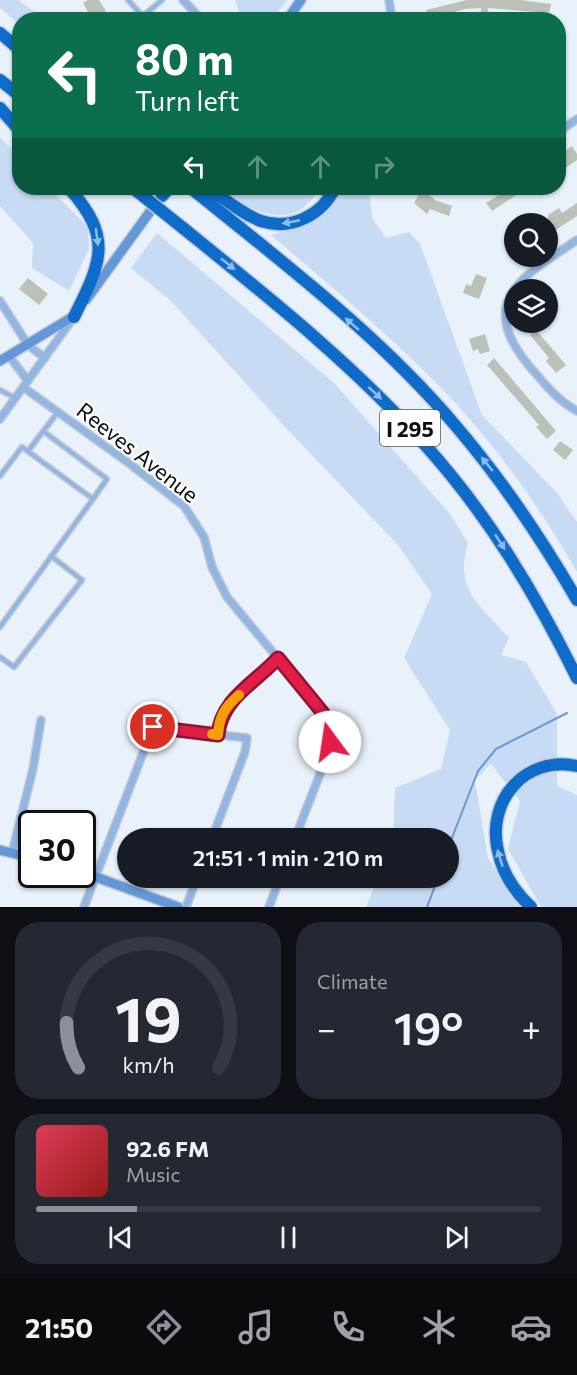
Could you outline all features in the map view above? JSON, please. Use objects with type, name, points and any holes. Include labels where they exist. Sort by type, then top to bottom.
[{"type":"highway","points":[[0,33],[12,43]]},
{"type":"highway","points":[[0,80],[12,90]]},
{"type":"highway","points":[[0,108],[12,122]]},
{"type":"highway","points":[[74,317],[92,280],[98,237],[90,213],[75,195]]},
{"type":"highway","name":"I 295","points":[[142,195],[346,366],[428,447],[498,538],[541,608],[577,678]]},
{"type":"highway","name":"I 295","points":[[212,195],[408,374],[487,463],[547,548],[577,600]]},
{"type":"highway","points":[[215,195],[251,216],[271,223],[283,224],[313,214],[331,195]]},
{"type":"highway","points":[[547,548],[577,592]]},
{"type":"highway","points":[[531,907],[515,889],[501,863],[496,838],[499,811],[511,787],[525,773],[546,765],[577,766]]},
{"type":"main road","points":[[4,359],[74,317],[162,195]]},
{"type":"main road","points":[[0,850],[18,854]]},
{"type":"main road","points":[[96,875],[178,907]]},
{"type":"street","points":[[183,0],[194,12]]},
{"type":"street","points":[[577,240],[520,281],[510,297],[506,320],[510,340],[517,351],[554,395],[577,411]]},
{"type":"street","points":[[0,301],[28,345],[45,358]]},
{"type":"street","points":[[0,418],[74,317]]},
{"type":"street","name":"Reeves Avenue","points":[[4,359],[26,384],[58,412],[130,464],[190,512],[204,537],[212,567],[227,597],[323,713],[330,733],[329,751],[299,828]]},
{"type":"street","points":[[12,853],[33,769],[42,720]]},
{"type":"street","points":[[96,875],[153,727],[247,738],[245,752],[216,828]]},
{"type":"street","points":[[84,907],[91,888]]},
{"type":"street","points":[[186,907],[193,888]]},
{"type":"street","points":[[269,907],[276,888]]},
{"type":"lane","points":[[128,0],[139,12]]},
{"type":"lane","points":[[150,12],[162,0]]},
{"type":"lane","points":[[0,390],[15,398]]},
{"type":"lane","points":[[28,451],[58,412]]},
{"type":"lane","points":[[0,627],[107,480],[43,431]]},
{"type":"lane","points":[[0,476],[22,447],[93,499]]},
{"type":"lane","points":[[0,657],[15,667],[82,580],[51,556]]},
{"type":"lane","points":[[218,735],[219,719],[225,707],[278,658]]},
{"type":"shaded area","points":[[0,0],[18,0],[34,12],[12,12],[12,18],[0,8]]},
{"type":"shaded area","points":[[235,0],[287,0],[278,12],[239,12]]},
{"type":"shaded area","points":[[0,137],[12,150],[12,195],[56,195],[88,227],[89,249],[69,291],[32,268],[33,243],[0,206]]},
{"type":"shaded area","points":[[229,195],[314,195],[297,211],[285,215],[272,215],[259,211]]},
{"type":"shaded area","points":[[336,195],[370,195],[372,218],[386,238],[409,232],[420,244],[482,415],[557,493],[577,522],[577,572],[515,475],[460,408],[379,329],[271,235],[313,222],[328,209]]},
{"type":"shaded area","points":[[157,233],[334,383],[450,514],[468,543],[464,573],[472,596],[509,638],[501,655],[526,662],[557,714],[557,786],[577,795],[577,907],[541,907],[508,849],[520,801],[491,764],[475,780],[488,858],[520,907],[366,907],[374,888],[459,888],[459,828],[393,828],[395,788],[441,769],[450,730],[404,658],[432,594],[398,545],[286,428],[171,301],[131,268]]},
{"type":"building","points":[[88,0],[99,0],[106,11],[88,12],[83,3]]},
{"type":"building","points":[[467,0],[520,0],[551,4],[549,12],[488,8],[488,12],[481,12],[481,8],[454,12],[427,12],[426,10]]},
{"type":"building","points":[[572,146],[577,154],[577,160],[566,168],[566,150]]},
{"type":"building","points":[[419,195],[429,195],[435,200],[452,206],[449,216],[430,209],[427,214],[414,203]]},
{"type":"building","points":[[499,195],[516,195],[492,211],[486,203]]},
{"type":"building","points":[[577,203],[577,216],[558,228],[558,213],[551,213],[559,208],[562,213]]},
{"type":"building","points":[[476,274],[487,278],[479,299],[463,293],[466,284],[471,286]]},
{"type":"building","points":[[28,278],[48,294],[39,305],[19,289]]},
{"type":"building","points":[[539,333],[566,365],[556,373],[546,361],[549,358],[530,335]]},
{"type":"building","points":[[485,334],[490,351],[480,354],[478,349],[473,351],[469,339]]},
{"type":"building","points":[[494,358],[556,431],[547,439],[536,427],[539,425],[487,365]]},
{"type":"building","points":[[560,441],[573,450],[565,460],[553,450]]},
{"type":"waterway","points":[[456,828],[478,771],[496,749],[567,713]]},
{"type":"waterway","points":[[427,907],[434,888]]},
{"type":"slow traffic","points":[[212,734],[218,735],[219,719],[225,707],[239,695]]},
{"type":"route","points":[[153,727],[218,735],[219,719],[225,707],[278,658],[323,713],[328,724],[330,742]]}]
